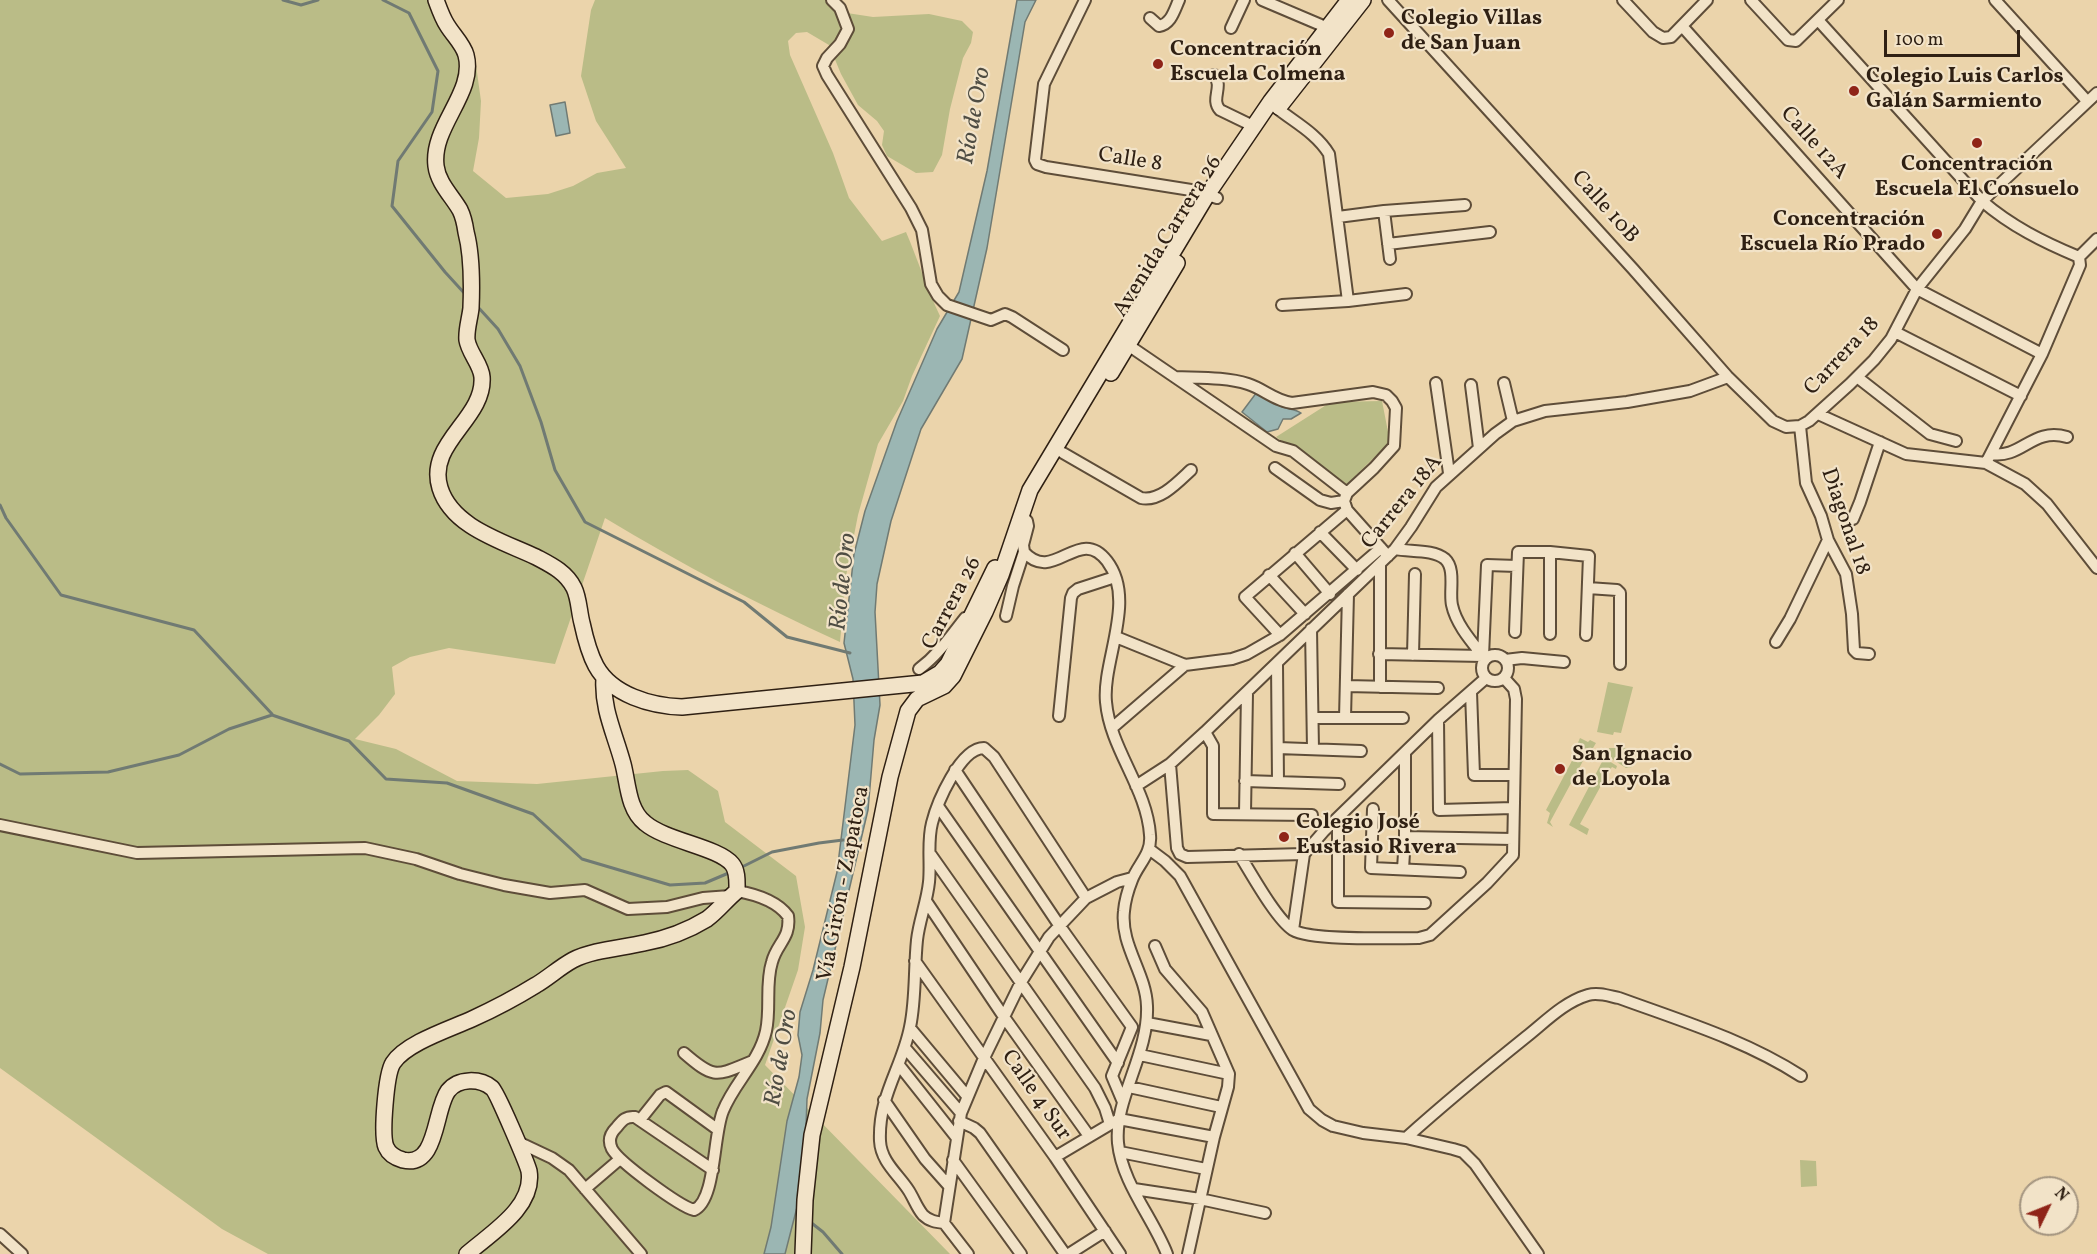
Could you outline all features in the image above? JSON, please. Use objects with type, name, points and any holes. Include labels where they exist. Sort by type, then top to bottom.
[{"type":"street","points":[[436,0],[447,25],[466,54],[468,73],[437,141],[436,168],[446,190],[461,212],[467,234],[471,309],[467,338],[482,376],[481,390],[476,404],[444,451],[439,469],[439,486],[446,503],[458,517],[475,528],[556,567],[569,579],[575,590],[592,657],[604,678],[603,694],[607,717],[623,762],[632,803],[639,818],[671,838],[714,853],[735,869],[734,894],[706,919],[665,938],[574,959],[509,1002],[407,1049],[393,1063],[387,1080],[383,1136],[386,1149],[394,1157],[406,1161],[415,1160],[425,1154],[448,1091],[458,1083],[477,1081],[485,1084],[498,1095],[528,1167],[530,1181],[521,1205],[467,1254]]},
{"type":"street","points":[[832,0],[840,8],[848,29],[840,44],[827,58],[824,66],[827,75],[911,208],[926,244],[932,284],[947,305],[991,320],[1005,314],[1012,316],[1063,350]]},
{"type":"street","name":"Calle 8","points":[[1084,0],[1044,84],[1035,160],[1037,164],[1191,190],[1212,196]]},
{"type":"street","points":[[1150,18],[1159,26],[1165,25],[1170,20],[1179,0]]},
{"type":"street","points":[[1231,28],[1244,0]]},
{"type":"street","points":[[1262,0],[1288,5],[1328,28]]},
{"type":"street","name":"Avenida Carrera 26","points":[[1024,511],[1063,453],[1128,345],[1253,126],[1349,0]]},
{"type":"street","name":"Avenida Carrera 26","points":[[1006,556],[1030,490],[1212,196],[1363,0]]},
{"type":"street","name":"Calle 10B","points":[[1388,0],[1728,377],[1773,421],[1786,427],[1800,426]]},
{"type":"street","points":[[1623,0],[1658,37],[1663,38],[1671,37],[1707,0]]},
{"type":"street","points":[[1751,0],[1788,40],[1792,41],[1796,41],[1838,0]]},
{"type":"street","points":[[1995,0],[2087,101]]},
{"type":"street","points":[[1818,20],[1982,201],[2025,233],[2079,257]]},
{"type":"street","name":"Calle 12A","points":[[1682,26],[1917,289],[2042,354]]},
{"type":"street","points":[[1214,75],[1218,85],[1216,106],[1253,126]]},
{"type":"street","name":"Carrera 18","points":[[1800,426],[1818,414],[1874,360],[1895,332],[1917,289],[1965,229],[1982,201],[2097,93]]},
{"type":"street","points":[[1278,109],[1313,135],[1323,144],[1329,154],[1348,301]]},
{"type":"street","points":[[1338,217],[1465,205]]},
{"type":"street","points":[[1384,211],[1389,259]]},
{"type":"street","points":[[1388,244],[1490,232]]},
{"type":"street","points":[[2079,257],[2097,238]]},
{"type":"street","points":[[1988,459],[2042,354],[2080,265],[2079,257]]},
{"type":"street","points":[[1282,305],[1348,301],[1406,294]]},
{"type":"street","points":[[1895,332],[2021,396]]},
{"type":"street","points":[[1128,345],[1276,446],[1293,451],[1346,501],[1386,554],[1380,687]]},
{"type":"street","points":[[1176,377],[1238,381],[1276,399],[1292,403],[1373,392],[1386,395],[1396,408],[1394,446],[1320,532],[1245,597],[1280,635]]},
{"type":"street","name":"Carrera 18A","points":[[1136,786],[1170,764],[1247,693],[1348,594],[1411,527],[1428,497],[1449,473],[1513,421],[1545,411],[1626,402],[1690,391],[1728,377]]},
{"type":"street","points":[[1857,377],[1930,434],[1956,441]]},
{"type":"street","points":[[1436,383],[1449,473]]},
{"type":"street","points":[[1504,383],[1513,421]]},
{"type":"street","points":[[1471,385],[1479,448]]},
{"type":"street","points":[[1818,414],[1915,456],[1988,459],[2005,454],[2046,434],[2067,437]]},
{"type":"street","name":"Diagonal 18","points":[[1800,426],[1806,483],[1821,516],[1828,540],[1846,573],[1854,650],[1857,653],[1869,654]]},
{"type":"street","points":[[1853,519],[1880,442]]},
{"type":"street","points":[[1063,453],[1148,500],[1154,499],[1179,482],[1191,470]]},
{"type":"street","points":[[1988,459],[2036,493],[2097,568]]},
{"type":"street","points":[[1275,468],[1320,500],[1332,503],[1346,501]]},
{"type":"street","points":[[1006,616],[1024,552],[1023,545],[1028,526],[1024,511]]},
{"type":"street","points":[[1320,532],[1357,570]]},
{"type":"street","points":[[1776,642],[1790,619],[1828,540]]},
{"type":"street","points":[[1024,552],[1035,561],[1045,563],[1079,549],[1093,549],[1108,561],[1115,577],[1119,610],[1105,692],[1107,712],[1149,826],[1149,849],[1132,878],[1124,922],[1128,943],[1146,991],[1147,1023],[1140,1055],[1130,1087],[1114,1121],[1054,1157]]},
{"type":"street","points":[[1515,632],[1519,551],[1551,552],[1588,555],[1586,635]]},
{"type":"street","points":[[1550,634],[1551,552]]},
{"type":"street","points":[[1295,554],[1330,594]]},
{"type":"street","points":[[1116,637],[1185,665],[1232,659],[1257,649],[1280,635],[1357,570],[1386,554],[1434,554],[1444,558],[1449,564],[1454,614],[1484,658]]},
{"type":"street","name":"Carrera 26","points":[[604,678],[641,700],[665,706],[682,707],[834,690],[907,685],[931,680],[948,664],[993,570],[1006,556]]},
{"type":"street","name":"Vía Girón - Zapatoca","points":[[803,1254],[805,1200],[812,1135],[839,1024],[904,720],[917,699],[944,686],[953,676],[985,612],[1001,575],[1006,556]]},
{"type":"street","points":[[1505,660],[1508,671],[1504,678],[1497,681],[1486,678],[1481,669],[1484,658],[1486,565],[1517,566]]},
{"type":"street","points":[[1413,655],[1415,574]]},
{"type":"street","points":[[1269,575],[1305,614]]},
{"type":"street","points":[[1059,716],[1066,633],[1073,593],[1078,589],[1115,577]]},
{"type":"street","points":[[1588,588],[1620,593],[1620,664]]},
{"type":"street","points":[[1345,718],[1348,594]]},
{"type":"street","points":[[919,669],[931,660],[949,640],[979,599]]},
{"type":"street","points":[[1311,629],[1313,749]]},
{"type":"street","points":[[1380,654],[1484,658],[1493,655],[1505,660],[1522,657],[1564,662]]},
{"type":"street","points":[[1277,663],[1278,782]]},
{"type":"street","points":[[1112,728],[1185,665]]},
{"type":"street","points":[[1293,930],[1304,854],[1438,720],[1486,678]]},
{"type":"street","points":[[1239,854],[1279,915],[1293,930],[1313,936],[1419,938],[1430,935],[1511,858],[1516,699],[1514,689],[1504,678]]},
{"type":"street","points":[[1346,686],[1438,688]]},
{"type":"street","points":[[1471,692],[1474,775],[1514,776]]},
{"type":"street","points":[[1245,813],[1247,693]]},
{"type":"street","points":[[1312,718],[1403,718]]},
{"type":"street","points":[[1438,720],[1439,810],[1514,808]]},
{"type":"street","points":[[1205,732],[1213,746],[1212,813],[1312,815]]},
{"type":"street","points":[[944,1223],[934,1222],[923,1215],[882,1152],[880,1141],[884,1100],[906,1049],[910,1028],[920,920],[926,901],[931,855],[932,824],[938,806],[956,770],[978,748],[984,748],[989,752],[1086,898]]},
{"type":"street","points":[[1278,748],[1361,751]]},
{"type":"street","points":[[1403,869],[1405,754]]},
{"type":"street","points":[[1170,764],[1177,848],[1180,854],[1187,856],[1304,854]]},
{"type":"street","points":[[956,770],[1059,924],[1132,1027],[1112,1076],[1095,1088]]},
{"type":"street","points":[[1245,781],[1339,784]]},
{"type":"street","points":[[938,806],[1118,1063]]},
{"type":"street","points":[[1373,809],[1371,868],[1460,872]]},
{"type":"street","points":[[1338,818],[1338,902],[1425,903]]},
{"type":"street","points":[[0,825],[137,853],[365,848],[417,858],[460,874],[504,885],[550,892],[585,890],[628,909],[667,907],[703,898],[750,893],[779,906],[788,916],[788,933],[772,959],[769,972],[770,1008],[766,1031],[754,1061],[723,1110],[717,1128],[713,1170],[704,1202],[694,1210],[669,1196],[620,1159],[609,1140],[612,1132],[629,1116],[640,1120],[713,1170]]},
{"type":"street","points":[[1405,837],[1513,839]]},
{"type":"street","points":[[1149,849],[1166,861],[1180,876],[1309,1109],[1322,1120],[1344,1129],[1406,1138],[1454,1149],[1468,1156],[1538,1254]]},
{"type":"street","points":[[931,855],[1095,1088],[1114,1121],[1120,1152],[1134,1189],[1167,1254]]},
{"type":"street","points":[[968,1254],[944,1223],[956,1137],[967,1096],[1022,982],[1059,924],[1086,898],[1132,878]]},
{"type":"street","points":[[926,901],[1004,1017],[1089,1136]]},
{"type":"street","points":[[1155,946],[1165,969],[1202,1012],[1229,1074],[1228,1087],[1206,1169],[1188,1254]]},
{"type":"street","name":"Calle 4 Sur","points":[[915,962],[1120,1254]]},
{"type":"street","points":[[1406,1138],[1480,1073],[1574,1000],[1589,994],[1603,994],[1619,998],[1734,1040],[1776,1060],[1801,1076]]},
{"type":"street","points":[[1147,1023],[1211,1035]]},
{"type":"street","points":[[910,1028],[967,1096]]},
{"type":"street","points":[[906,1049],[960,1117],[980,1133],[1067,1254],[1105,1232]]},
{"type":"street","points":[[684,1053],[710,1073],[720,1074],[754,1061]]},
{"type":"street","points":[[1140,1055],[1229,1074]]},
{"type":"street","points":[[899,1065],[956,1137]]},
{"type":"street","points":[[1112,1076],[1123,1102]]},
{"type":"street","points":[[1130,1087],[1221,1107]]},
{"type":"street","points":[[640,1120],[660,1095],[666,1092],[717,1128]]},
{"type":"street","points":[[884,1100],[925,1159],[948,1186]]},
{"type":"street","points":[[1114,1121],[1214,1137]]},
{"type":"street","points":[[516,1141],[560,1163],[641,1254]]},
{"type":"street","points":[[1120,1152],[1206,1169]]},
{"type":"street","points":[[585,1189],[620,1159]]},
{"type":"street","points":[[953,1160],[1021,1254]]},
{"type":"street","points":[[1134,1189],[1200,1199],[1265,1213]]},
{"type":"street","points":[[0,1234],[22,1254]]},
{"type":"green space","points":[[0,0],[438,0],[449,24],[475,58],[481,101],[479,138],[473,171],[506,198],[548,194],[573,186],[597,173],[626,168],[596,121],[581,76],[591,10],[595,0],[838,0],[847,13],[873,17],[929,14],[962,21],[973,32],[971,43],[963,58],[950,109],[942,155],[933,172],[916,173],[887,156],[882,145],[884,131],[877,121],[858,105],[841,74],[829,45],[807,32],[796,33],[788,41],[790,55],[833,153],[849,198],[882,241],[906,232],[940,316],[903,401],[878,444],[858,515],[846,576],[840,642],[662,552],[605,518],[555,664],[449,648],[410,657],[392,667],[395,694],[379,715],[355,739],[396,749],[457,781],[537,784],[688,770],[718,791],[725,822],[796,876],[805,927],[798,970],[765,1065],[950,1254],[268,1254],[222,1229],[0,1068]]},
{"type":"green space","points":[[1382,401],[1390,442],[1347,484],[1276,437],[1331,402]]},
{"type":"green space","points":[[1608,682],[1633,687],[1621,733],[1614,732],[1613,735],[1597,732]]},
{"type":"green space","points":[[1580,738],[1596,743],[1593,748],[1590,748],[1550,822],[1553,827],[1547,823],[1550,813],[1546,810],[1575,755],[1573,754]]},
{"type":"green space","points":[[1609,748],[1627,748],[1632,767],[1626,768],[1609,757]]},
{"type":"green space","points":[[1604,758],[1617,766],[1616,769],[1612,767],[1609,771],[1580,824],[1589,829],[1587,835],[1569,825]]},
{"type":"green space","points":[[1800,1160],[1816,1161],[1817,1186],[1801,1187]]},
{"type":"water","points":[[1017,0],[1036,0],[1025,22],[987,248],[962,359],[921,429],[891,521],[877,584],[875,612],[880,705],[874,740],[868,810],[823,1000],[820,1033],[807,1099],[804,1180],[785,1254],[764,1254],[771,1227],[787,1121],[799,1077],[802,1055],[798,1035],[800,1012],[813,970],[837,872],[855,725],[853,679],[844,643],[854,554],[865,511],[897,421],[937,329],[959,292],[987,171]]},
{"type":"water","points":[[565,102],[570,133],[556,136],[550,105]]},
{"type":"water","points":[[1257,392],[1281,407],[1301,413],[1291,419],[1283,419],[1278,429],[1267,432],[1242,412]]},
{"type":"waterway","points":[[283,0],[301,5],[318,0]]},
{"type":"waterway","points":[[383,0],[409,13],[438,71],[432,112],[398,161],[392,206],[466,295]]},
{"type":"waterway","points":[[477,306],[498,329],[520,366],[541,422],[555,470],[585,522],[744,602],[787,637],[850,653]]},
{"type":"waterway","points":[[0,505],[6,518],[61,595],[194,630],[272,714]]},
{"type":"waterway","points":[[0,764],[20,774],[108,772],[179,755],[229,729],[272,715],[349,741],[386,779],[447,783],[533,814],[582,859],[670,885],[705,883],[731,872]]},
{"type":"waterway","points":[[740,868],[772,852],[843,840]]},
{"type":"waterway","points":[[809,1221],[823,1232],[842,1254]]},
{"type":"place","name":"Colegio Villas de San Juan","points":[[1389,33]]},
{"type":"place","name":"Concentración Escuela Colmena","points":[[1158,64]]},
{"type":"place","name":"Colegio Luis Carlos Galán Sarmiento","points":[[1854,91]]},
{"type":"place","name":"Concentración Escuela El Consuelo","points":[[1977,143]]},
{"type":"place","name":"Concentración Escuela Río Prado","points":[[1937,234]]},
{"type":"place","name":"San Ignacio de Loyola","points":[[1560,769]]},
{"type":"place","name":"Colegio José Eustasio Rivera","points":[[1284,837]]},
{"type":"water label","name":"Río de Oro","points":[[976,116]]},
{"type":"water label","name":"Río de Oro","points":[[845,582]]},
{"type":"water label","name":"Río de Oro","points":[[783,1058]]}]
